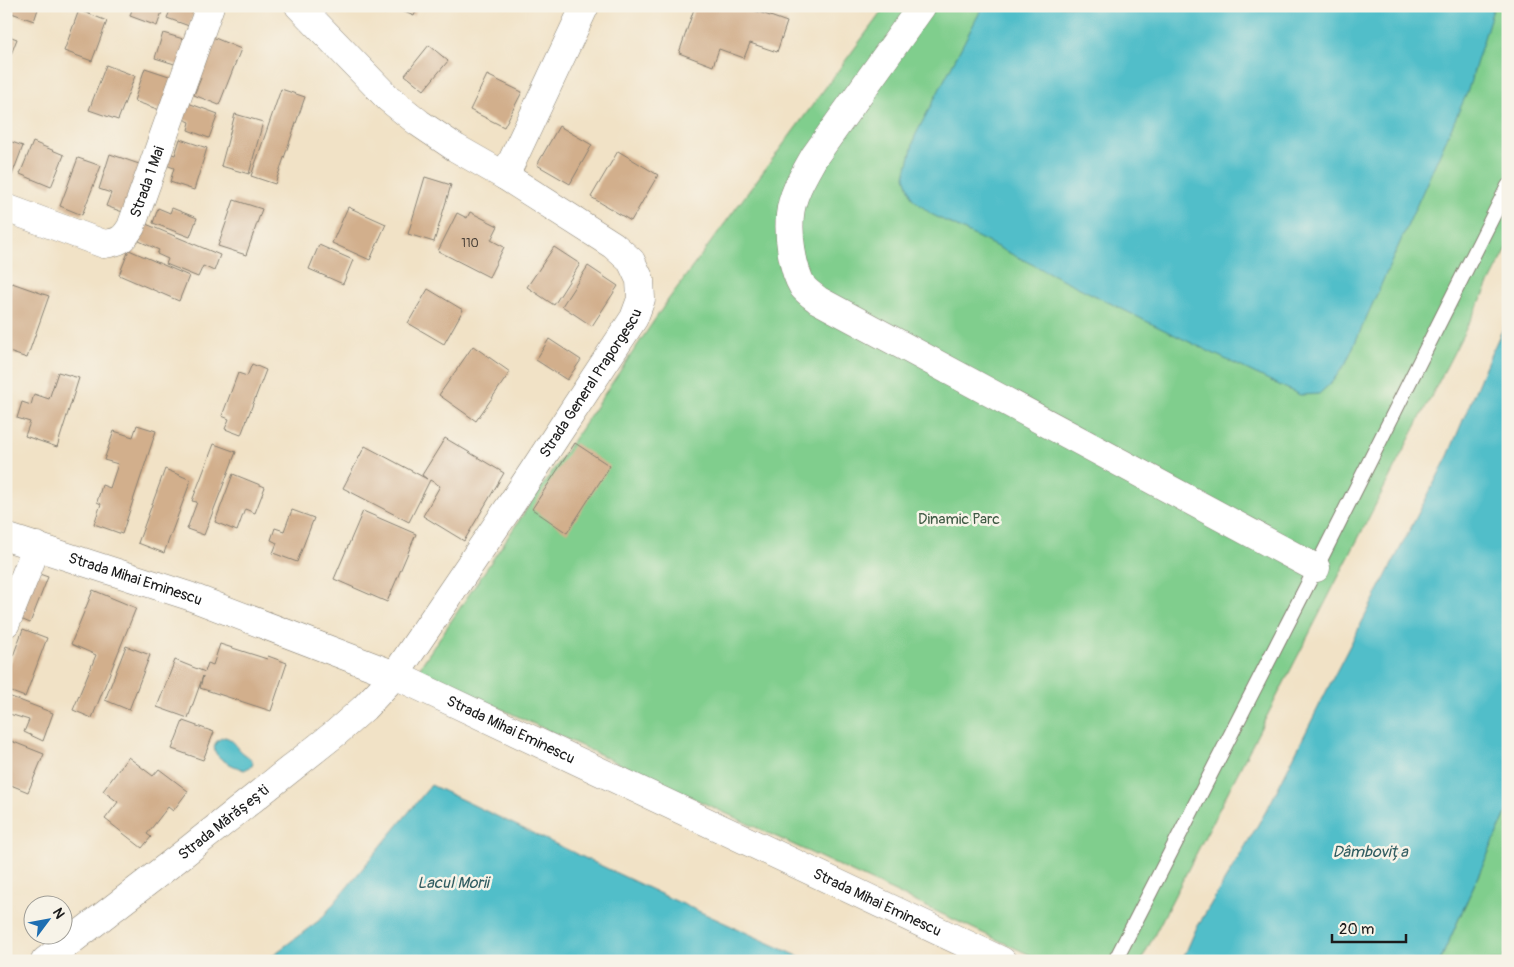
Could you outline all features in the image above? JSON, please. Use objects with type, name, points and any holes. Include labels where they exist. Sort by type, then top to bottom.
[{"type":"street","name":"Strada 1 Mai","points":[[6,208],[104,244],[116,242],[126,234],[134,217],[210,6]]},
{"type":"street","name":"Strada General Praporgescu","points":[[300,6],[388,98],[456,148],[505,176],[613,245],[631,261],[640,280],[641,299],[634,318],[518,494],[395,675]]},
{"type":"street","points":[[505,176],[585,6]]},
{"type":"street","points":[[922,6],[814,157],[801,180],[790,214],[790,236],[793,260],[804,289],[818,300],[1316,568]]},
{"type":"street","name":"Strada Mihai Eminescu","points":[[6,536],[189,596],[395,675],[1002,961]]},
{"type":"street","points":[[6,623],[36,546]]},
{"type":"street","name":"Strada Mărășești","points":[[45,961],[170,865],[337,732],[364,708],[395,675]]},
{"type":"lane","points":[[1115,961],[1316,568],[1508,186]]},
{"type":"path","points":[[1500,961],[1508,943]]},
{"type":"green space","name":"Dinamic Parc","points":[[886,6],[1508,6],[1508,247],[1141,961],[1043,961],[418,670],[668,300]]},
{"type":"green space","points":[[1508,809],[1508,961],[1440,961]]},
{"type":"water","points":[[983,6],[1494,6],[1467,93],[1346,363],[1332,382],[1319,394],[1300,395],[1158,327],[931,214],[912,198],[905,176],[915,136]]},
{"type":"water","name":"Dâmbovița","points":[[1508,318],[1508,809],[1440,961],[1182,961],[1196,929],[1269,806],[1448,456],[1488,360]]},
{"type":"water","points":[[225,737],[251,759],[252,766],[244,770],[229,764],[219,757],[214,749],[215,744],[219,739]]},
{"type":"water","name":"Lacul Morii","points":[[431,785],[665,896],[809,961],[265,961],[321,919]]},
{"type":"building","points":[[6,6],[39,6],[34,21],[6,11]]},
{"type":"building","points":[[133,6],[164,6],[157,26],[130,16]]},
{"type":"building","points":[[172,6],[197,6],[189,26],[167,18]]},
{"type":"building","points":[[366,6],[388,6],[385,14]]},
{"type":"building","points":[[398,6],[418,6],[414,16],[397,9]]},
{"type":"building","points":[[695,6],[742,6],[787,22],[777,52],[750,43],[744,58],[719,49],[713,66],[679,53]]},
{"type":"building","points":[[79,10],[107,21],[92,61],[64,51]]},
{"type":"building","points":[[163,33],[190,41],[181,66],[155,58]]},
{"type":"building","points":[[6,35],[17,39],[6,67]]},
{"type":"building","points":[[210,36],[241,49],[219,105],[194,95],[201,78],[194,75]]},
{"type":"building","points":[[429,45],[448,61],[424,90],[405,75]]},
{"type":"building","points":[[106,65],[135,76],[118,120],[89,110]]},
{"type":"building","points":[[145,68],[175,78],[163,111],[134,101]]},
{"type":"building","points":[[487,75],[522,92],[504,127],[470,110]]},
{"type":"building","points":[[281,89],[305,97],[275,184],[251,176]]},
{"type":"building","points":[[188,103],[218,114],[209,138],[188,130],[190,122],[183,119]]},
{"type":"building","points":[[235,114],[263,122],[249,174],[221,166]]},
{"type":"building","points":[[559,126],[592,145],[570,184],[537,165]]},
{"type":"building","points":[[180,139],[207,148],[194,190],[170,182],[174,168],[166,165],[169,153],[175,155]]},
{"type":"building","points":[[6,140],[23,146],[12,175],[6,173]]},
{"type":"building","points":[[33,142],[64,155],[51,187],[20,174]]},
{"type":"building","points":[[618,151],[658,175],[631,221],[591,197]]},
{"type":"building","points":[[110,154],[145,166],[128,214],[106,206],[111,193],[99,189]]},
{"type":"building","points":[[78,158],[101,166],[82,215],[60,206]]},
{"type":"building","points":[[425,177],[451,185],[434,242],[408,234]]},
{"type":"building","points":[[234,200],[262,209],[246,255],[218,246]]},
{"type":"building","points":[[348,207],[386,224],[370,260],[332,243]]},
{"type":"building","points":[[158,208],[170,213],[172,208],[197,218],[190,237],[153,223]]},
{"type":"building","points":[[470,212],[498,226],[491,240],[504,247],[489,277],[438,251],[457,213],[467,218]]},
{"type":"building","points":[[146,224],[220,255],[214,271],[203,266],[198,277],[166,264],[168,259],[157,254],[159,250],[139,241]]},
{"type":"building","points":[[319,245],[353,260],[343,284],[309,269]]},
{"type":"building","points":[[554,247],[580,264],[554,305],[527,287]]},
{"type":"building","points":[[129,250],[189,276],[179,301],[119,275]]},
{"type":"building","points":[[588,266],[618,286],[592,326],[562,306]]},
{"type":"building","points":[[12,283],[49,296],[27,358],[6,351],[6,301]]},
{"type":"building","points":[[428,289],[463,310],[444,344],[408,323]]},
{"type":"building","points":[[549,339],[581,360],[567,380],[536,360]]},
{"type":"building","points":[[473,346],[510,372],[476,421],[439,395]]},
{"type":"building","points":[[252,364],[266,370],[241,435],[225,429],[229,419],[222,416],[238,373],[247,376]]},
{"type":"building","points":[[58,372],[79,378],[57,447],[25,436],[30,422],[17,418],[22,402],[31,405],[34,394],[49,399]]},
{"type":"building","points":[[137,425],[156,431],[122,534],[94,524],[101,504],[97,502],[102,485],[110,488],[118,464],[104,460],[114,431],[133,437]]},
{"type":"building","points":[[445,438],[504,473],[464,541],[423,516],[440,486],[430,480],[409,522],[343,488],[365,446],[427,479],[422,475]]},
{"type":"building","points":[[575,443],[610,466],[567,533],[532,509]]},
{"type":"building","points":[[214,444],[236,452],[204,535],[187,529],[197,502],[192,501]]},
{"type":"building","points":[[165,469],[191,480],[164,553],[138,543]]},
{"type":"building","points":[[233,474],[265,487],[255,513],[245,509],[237,531],[215,522]]},
{"type":"building","points":[[292,510],[314,518],[297,562],[273,553],[277,543],[271,540],[275,528],[284,531]]},
{"type":"building","points":[[363,511],[416,534],[387,602],[334,579]]},
{"type":"building","points":[[31,571],[48,577],[30,623],[14,616]]},
{"type":"building","points":[[93,590],[136,608],[92,718],[73,710],[96,655],[71,644]]},
{"type":"building","points":[[23,629],[47,638],[25,697],[6,690],[6,675]]},
{"type":"building","points":[[220,644],[267,659],[268,656],[287,663],[271,711],[200,688],[203,676],[188,718],[157,707],[175,660],[205,672],[208,663],[213,665]]},
{"type":"building","points":[[126,646],[150,655],[129,710],[105,700]]},
{"type":"building","points":[[6,695],[53,713],[43,741],[24,732],[29,720],[6,713]]},
{"type":"building","points":[[183,721],[214,732],[203,760],[172,749]]},
{"type":"building","points":[[6,739],[44,754],[28,792],[6,783]]},
{"type":"building","points":[[128,757],[153,776],[159,769],[188,791],[173,811],[168,807],[147,834],[151,837],[142,848],[105,819],[118,802],[103,791]]}]
